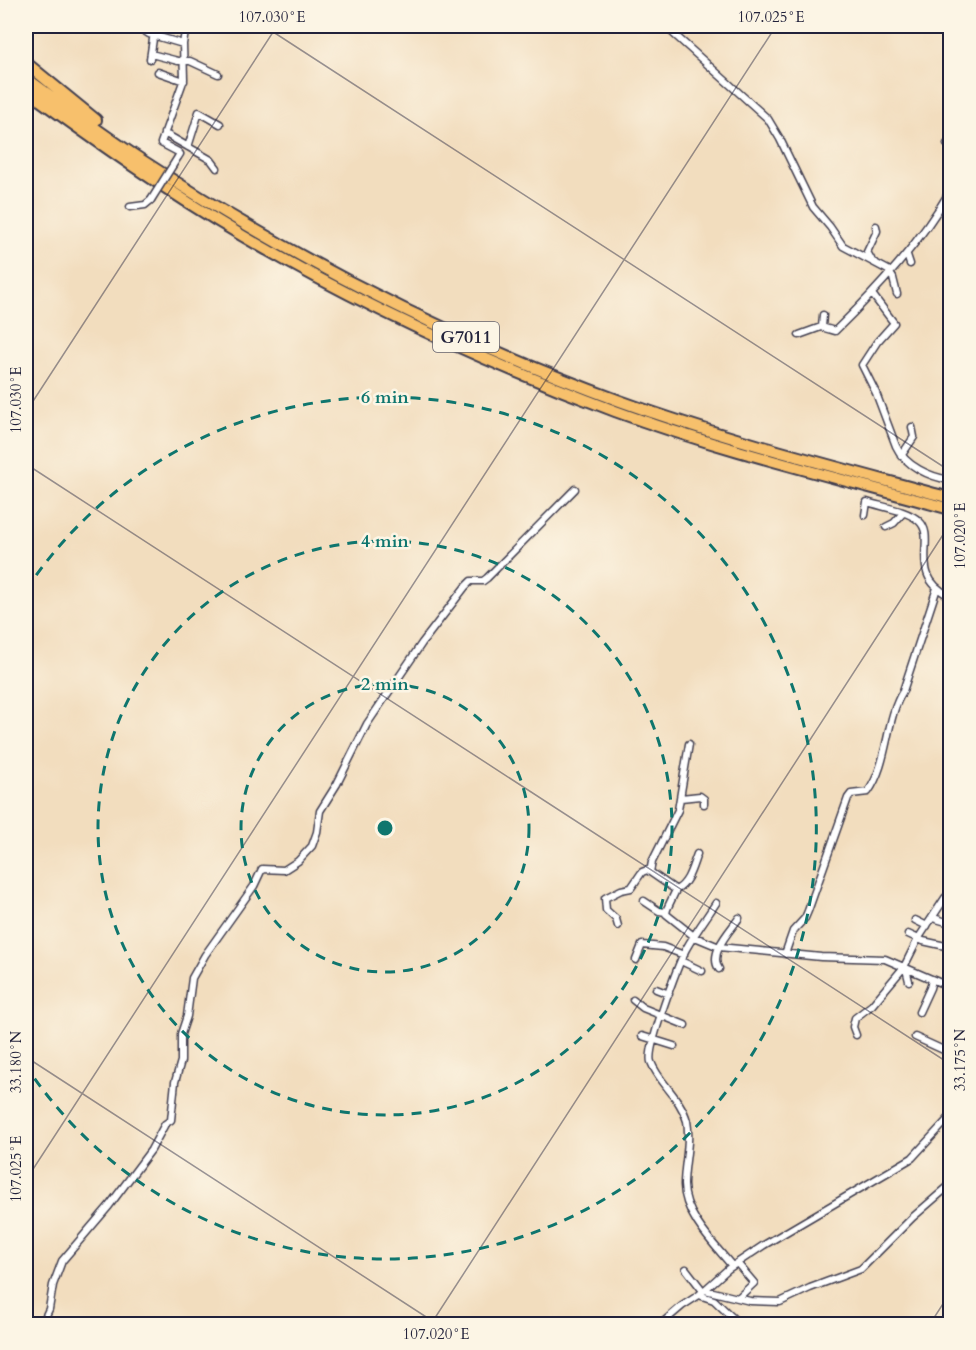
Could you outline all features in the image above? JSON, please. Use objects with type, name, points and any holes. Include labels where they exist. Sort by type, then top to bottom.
[{"type":"highway","points":[[26,63],[121,140],[144,162]]},
{"type":"highway","name":"G7011","points":[[26,78],[144,162],[324,268],[411,313],[620,401],[717,433],[951,498]]},
{"type":"highway","name":"G7011","points":[[26,90],[110,151],[242,235],[407,323],[616,411],[714,443],[951,509]]},
{"type":"street","points":[[137,26],[149,34],[183,44]]},
{"type":"street","points":[[164,26],[158,26],[153,39],[151,56],[183,60],[218,74]]},
{"type":"street","points":[[130,207],[148,204],[180,154],[162,143],[184,81],[183,44],[187,26],[200,29]]},
{"type":"street","points":[[664,26],[768,119],[813,207],[843,246],[884,267],[891,274],[897,294]]},
{"type":"street","points":[[158,72],[184,81]]},
{"type":"street","points":[[188,147],[199,112],[220,124]]},
{"type":"street","points":[[165,133],[211,160],[217,168]]},
{"type":"street","points":[[799,335],[822,327],[835,331],[907,255],[951,191]]},
{"type":"street","points":[[871,260],[867,252],[876,234],[876,226]]},
{"type":"street","points":[[907,255],[910,264]]},
{"type":"street","points":[[872,294],[894,323],[877,342],[862,365],[876,393],[901,456],[932,476],[951,480]]},
{"type":"street","points":[[822,327],[823,315]]},
{"type":"street","points":[[901,456],[914,437],[912,427]]},
{"type":"street","points":[[42,1324],[50,1309],[53,1285],[62,1261],[109,1206],[151,1150],[164,1126],[171,1120],[176,1078],[181,1061],[181,1034],[188,1011],[191,982],[205,954],[250,893],[262,869],[284,870],[298,861],[312,846],[320,811],[337,784],[367,724],[422,643],[465,587],[470,581],[483,581],[488,578],[575,489]]},
{"type":"street","points":[[865,515],[867,502],[916,518],[924,528],[926,537],[924,559],[930,579],[937,588],[951,596]]},
{"type":"street","points":[[886,527],[894,523],[903,513]]},
{"type":"street","points":[[785,954],[793,931],[808,911],[848,798],[851,794],[868,792],[873,783],[886,751],[897,702],[903,691],[937,588]]},
{"type":"street","points":[[676,890],[650,872],[650,869],[676,815],[681,798],[689,744]]},
{"type":"street","points":[[681,798],[700,796],[704,799],[704,804]]},
{"type":"street","points":[[666,912],[676,890],[684,885],[697,854]]},
{"type":"street","points":[[618,926],[616,919],[606,910],[605,898],[631,888],[642,872],[650,869]]},
{"type":"street","points":[[856,1035],[853,1027],[855,1018],[872,1005],[905,968],[918,939],[945,898],[951,893]]},
{"type":"street","points":[[644,901],[666,912],[694,936],[719,947],[831,958],[890,960],[951,987]]},
{"type":"street","points":[[716,903],[682,958],[650,1056],[651,1062],[686,1119],[688,1139],[684,1186],[686,1199],[702,1228],[754,1283],[738,1298]]},
{"type":"street","points":[[719,969],[715,960],[719,947],[739,918]]},
{"type":"street","points":[[933,918],[951,923]]},
{"type":"street","points":[[915,920],[927,926]]},
{"type":"street","points":[[908,934],[918,939],[951,947]]},
{"type":"street","points":[[636,960],[642,945],[663,947],[702,970]]},
{"type":"street","points":[[905,968],[909,981]]},
{"type":"street","points":[[919,1012],[932,980]]},
{"type":"street","points":[[656,989],[669,994]]},
{"type":"street","points":[[633,1000],[643,1008],[684,1024]]},
{"type":"street","points":[[642,1036],[674,1046]]},
{"type":"street","points":[[915,1037],[951,1053]]},
{"type":"street","points":[[661,1324],[735,1264],[808,1218],[872,1184],[912,1158],[951,1118]]},
{"type":"street","points":[[702,1292],[761,1302],[780,1302],[864,1268],[913,1217],[951,1185]]},
{"type":"street","points":[[687,1269],[702,1292],[723,1306],[739,1324]]}]
